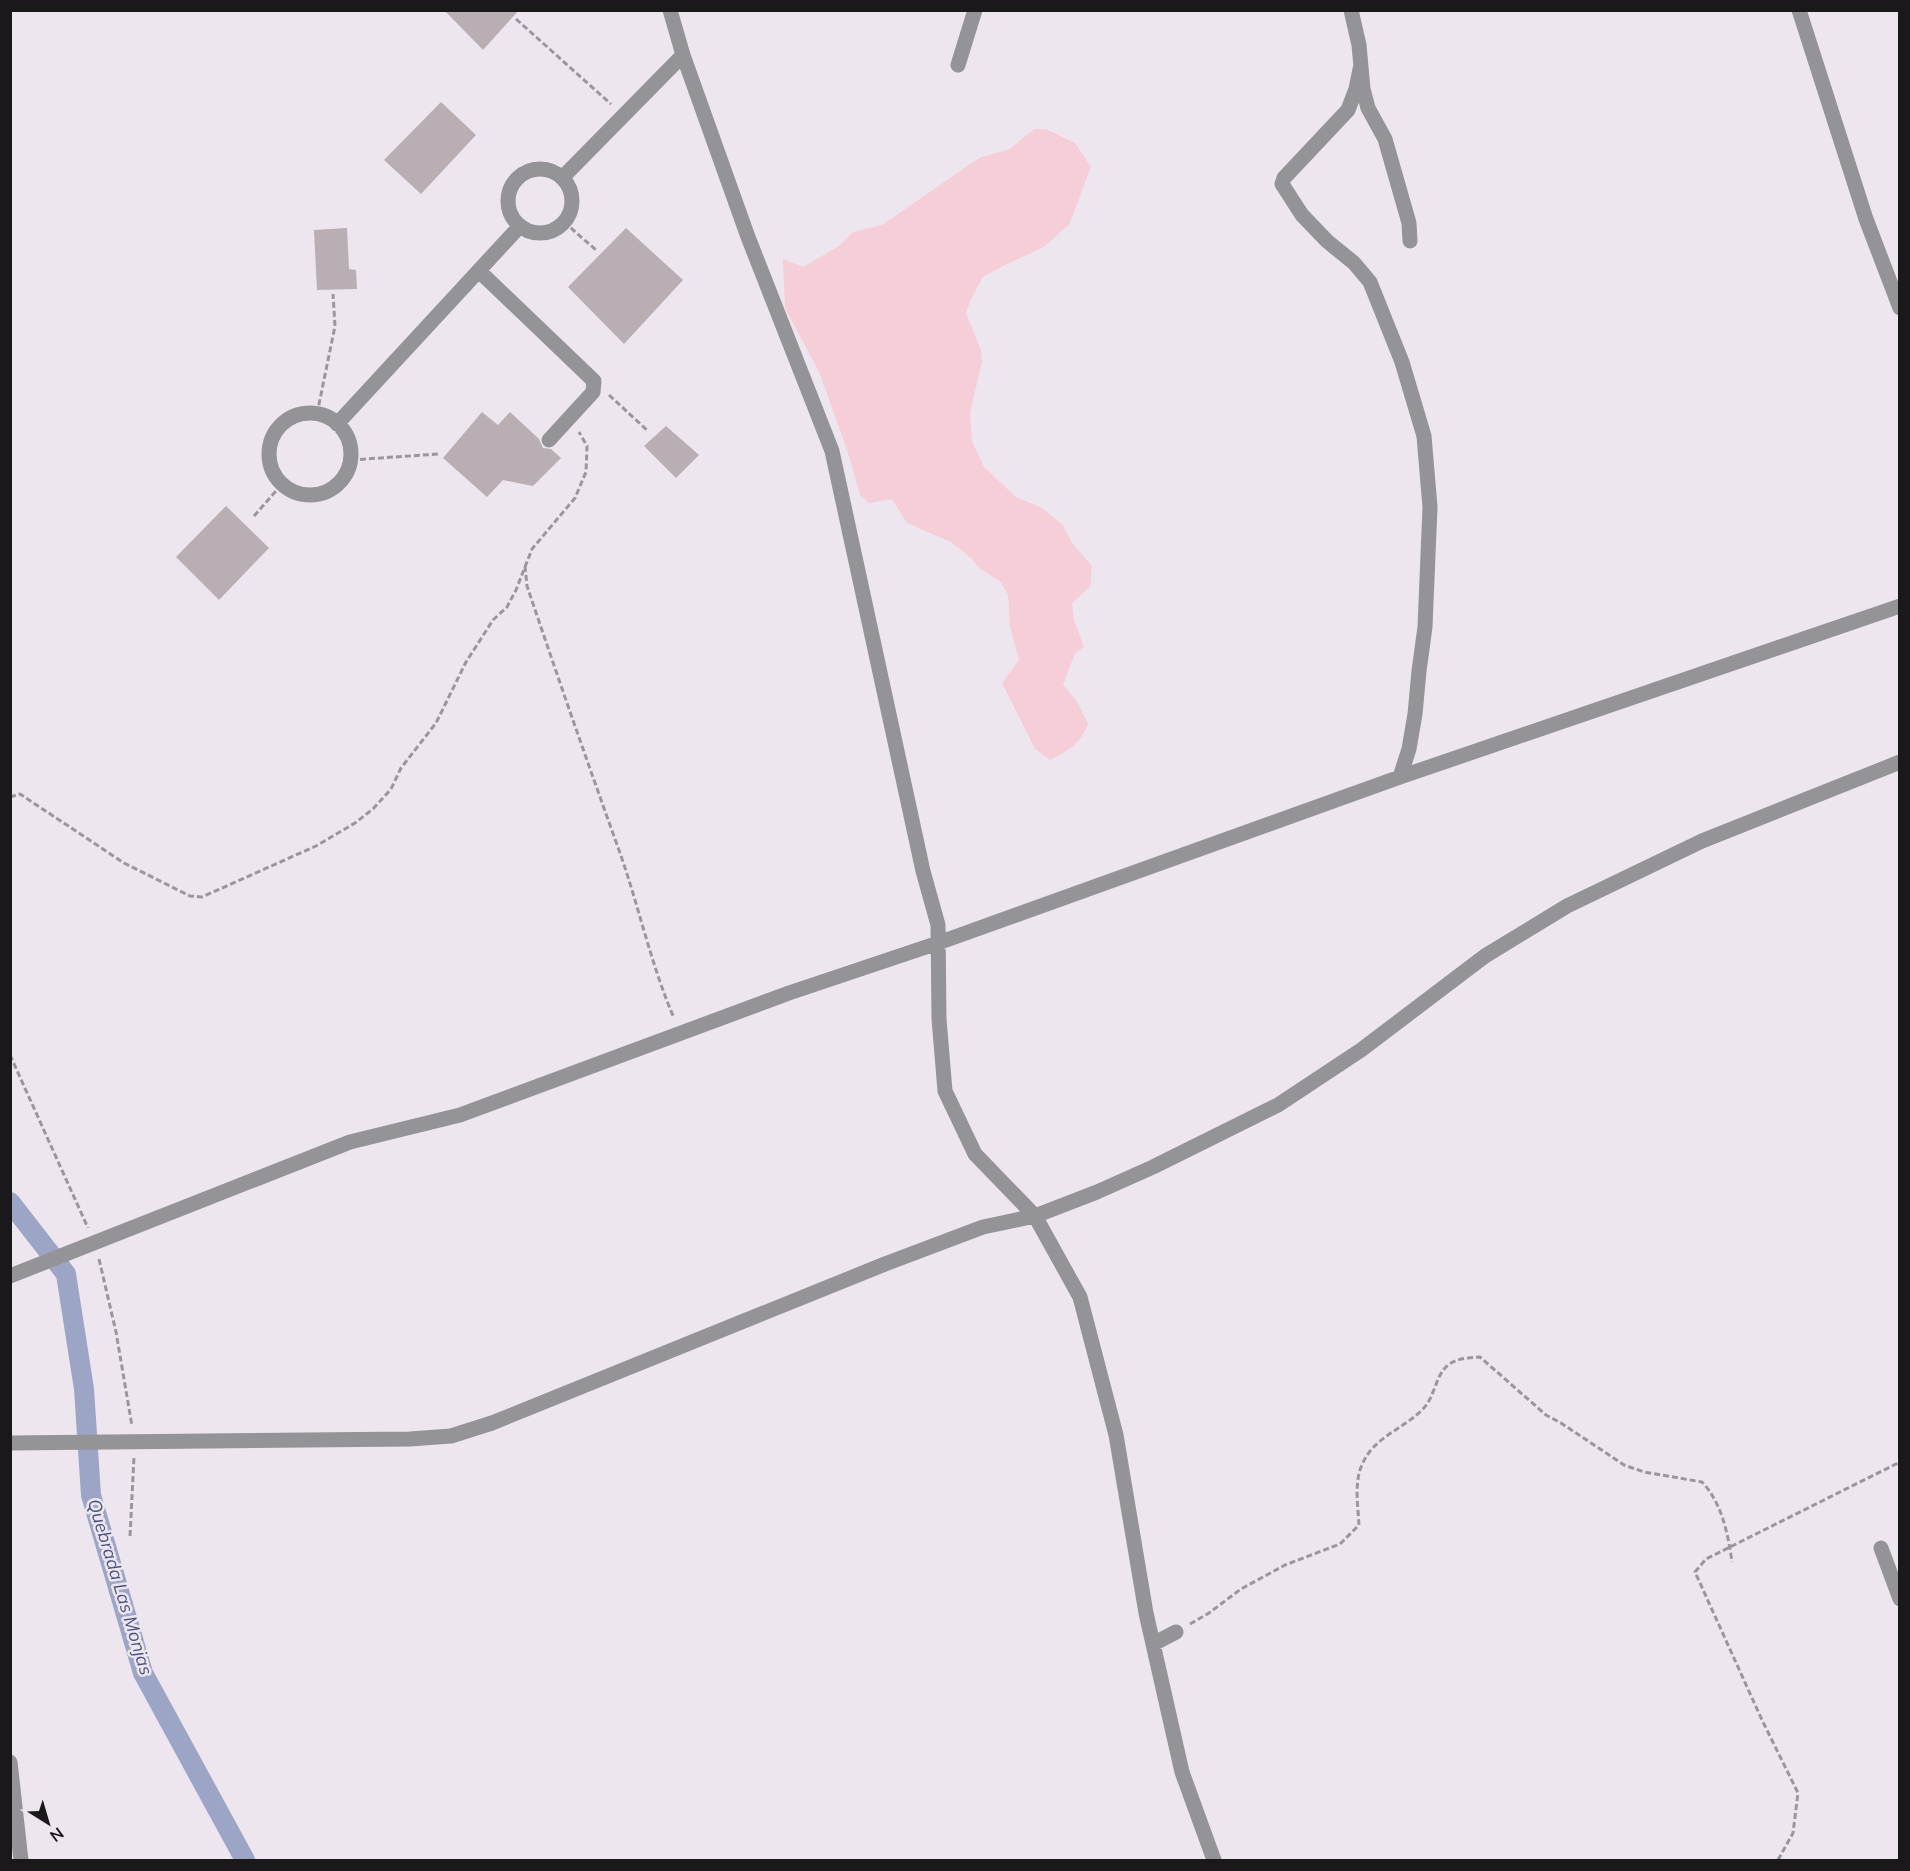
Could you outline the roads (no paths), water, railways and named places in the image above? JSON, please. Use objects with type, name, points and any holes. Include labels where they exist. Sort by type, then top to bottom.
[{"type":"street","points":[[670,10],[683,55],[748,237],[832,451],[923,871],[938,925],[939,1019],[945,1091],[975,1154],[1035,1216],[1080,1297],[1116,1435],[1146,1613],[1182,1772],[1215,1860]]},
{"type":"street","points":[[958,65],[975,10]]},
{"type":"street","points":[[1799,10],[1866,219],[1899,309]]},
{"type":"street","points":[[1355,12],[1360,69],[1368,108],[1385,139],[1409,223],[1410,241]]},
{"type":"street","points":[[562,178],[683,55]]},
{"type":"street","points":[[1360,69],[1348,110],[1284,178],[1282,183],[1302,215],[1327,241],[1354,263],[1370,282],[1402,362],[1424,436],[1430,507],[1426,617],[1415,714],[1409,749],[1400,777]]},
{"type":"street","points":[[544,169],[562,178],[571,194],[572,204],[564,222],[548,232],[528,231],[520,226],[509,209],[508,198],[516,180],[524,173],[544,169]]},
{"type":"street","points":[[337,424],[520,226]]},
{"type":"street","points":[[479,271],[594,381],[593,392],[549,440]]},
{"type":"street","points":[[304,414],[317,414],[330,418],[337,424],[347,436],[350,444],[351,460],[346,475],[341,481],[320,494],[297,493],[282,484],[276,477],[270,461],[269,452],[275,434],[287,421],[304,414]]},
{"type":"street","points":[[10,1276],[350,1142],[460,1115],[789,993],[938,943],[1400,777],[1899,606]]},
{"type":"street","points":[[10,1443],[410,1439],[451,1436],[492,1423],[874,1269],[983,1227],[1035,1216],[1153,1167],[1278,1105],[1361,1050],[1485,956],[1567,906],[1702,841],[1899,762]]},
{"type":"street","points":[[1881,1548],[1899,1599]]},
{"type":"street","points":[[1153,1644],[1176,1632]]},
{"type":"street","points":[[10,1762],[21,1860]]},
{"type":"waterway","name":"Quebrada Las Monjas","points":[[10,1202],[66,1274],[84,1389],[91,1495],[143,1673],[245,1860]]}]
